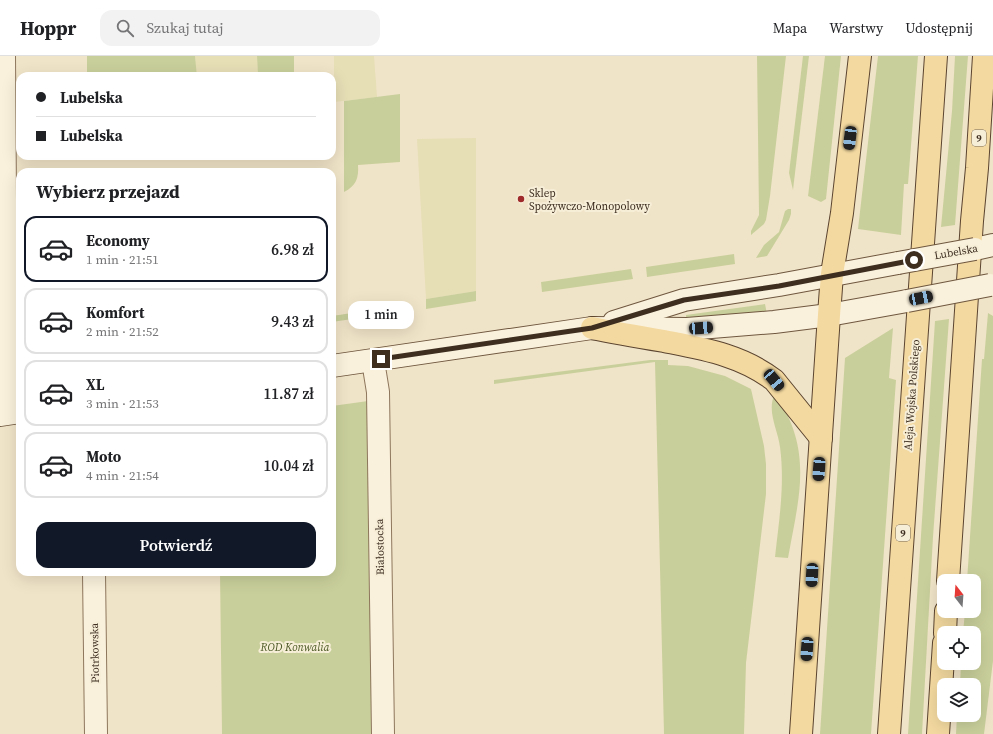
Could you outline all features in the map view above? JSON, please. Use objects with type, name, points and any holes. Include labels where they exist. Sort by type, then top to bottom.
[{"type":"main road","points":[[4,56],[6,341],[7,382],[10,413]]},
{"type":"main road","points":[[801,734],[832,274],[843,205],[860,56]]},
{"type":"main road","name":"Aleja Wojska Polskiego","points":[[889,734],[936,56]]},
{"type":"main road","name":"9","points":[[948,574],[984,56]]},
{"type":"main road","name":"Lubelska","points":[[336,365],[592,328],[684,300],[779,286],[832,274],[993,245]]},
{"type":"main road","name":"Lubelska","points":[[592,328],[687,329],[829,316],[992,284]]},
{"type":"main road","points":[[592,328],[720,353],[744,363],[766,374],[774,380],[821,438]]},
{"type":"main road","name":"Białostocka","points":[[373,360],[378,392],[383,734]]},
{"type":"main road","name":"Piotrkowska","points":[[94,576],[96,734]]},
{"type":"main road","points":[[938,734],[942,670]]},
{"type":"shaded area","points":[[195,56],[257,56],[258,72],[197,72]]},
{"type":"shaded area","points":[[334,56],[374,56],[377,97],[336,102],[336,72],[334,72]]},
{"type":"shaded area","points":[[476,138],[476,291],[426,299],[417,139]]},
{"type":"green space","points":[[87,56],[195,56],[197,72],[87,72]]},
{"type":"green space","points":[[257,56],[294,56],[294,72],[258,72]]},
{"type":"green space","points":[[757,56],[786,56],[766,220],[764,224],[751,235],[751,231],[759,215]]},
{"type":"green space","points":[[803,56],[809,56],[793,190],[789,173]]},
{"type":"green space","points":[[825,56],[841,56],[826,199],[821,202],[808,196]]},
{"type":"green space","points":[[878,56],[918,56],[908,184],[904,184],[901,235],[858,229]]},
{"type":"green space","points":[[955,56],[968,56],[955,225],[941,227],[952,111]]},
{"type":"green space","points":[[400,94],[400,162],[358,165],[356,181],[348,190],[344,192],[344,101]]},
{"type":"green space","points":[[791,209],[789,220],[767,256],[756,258],[764,245],[779,232],[785,211]]},
{"type":"green space","points":[[734,254],[735,264],[647,277],[646,267]]},
{"type":"green space","points":[[631,269],[633,279],[542,292],[541,282]]},
{"type":"green space","points":[[476,291],[476,301],[426,309],[426,299]]},
{"type":"green space","points":[[765,304],[767,314],[686,319],[686,315]]},
{"type":"green space","points":[[379,309],[379,315],[336,321],[336,315]]},
{"type":"green space","points":[[988,313],[993,316],[993,661],[984,734],[956,734],[957,722],[981,722],[981,678],[960,678],[961,670],[981,670],[981,626],[964,626],[964,618],[981,618],[981,574],[967,574],[982,359],[984,359]]},
{"type":"green space","points":[[949,319],[933,537],[922,734],[908,734],[935,321]]},
{"type":"green space","points":[[893,328],[889,378],[896,380],[871,734],[820,734],[845,358]]},
{"type":"green space","points":[[650,360],[668,360],[668,365],[688,366],[725,376],[751,389],[764,446],[766,464],[766,494],[746,663],[744,734],[664,734],[655,362],[494,384],[494,380]]},
{"type":"green space","points":[[775,394],[787,415],[795,435],[799,454],[799,494],[788,558],[775,557],[781,502],[782,475],[779,440],[772,413]]},
{"type":"green space","name":"ROD Konwalia","points":[[368,401],[372,734],[222,734],[220,576],[336,576],[336,405]]},
{"type":"place","name":"Sklep Spożywczo-Monopolowy","points":[[521,199]]},
{"type":"route","points":[[381,359],[592,328],[684,300],[779,286],[832,274],[914,260]]}]
